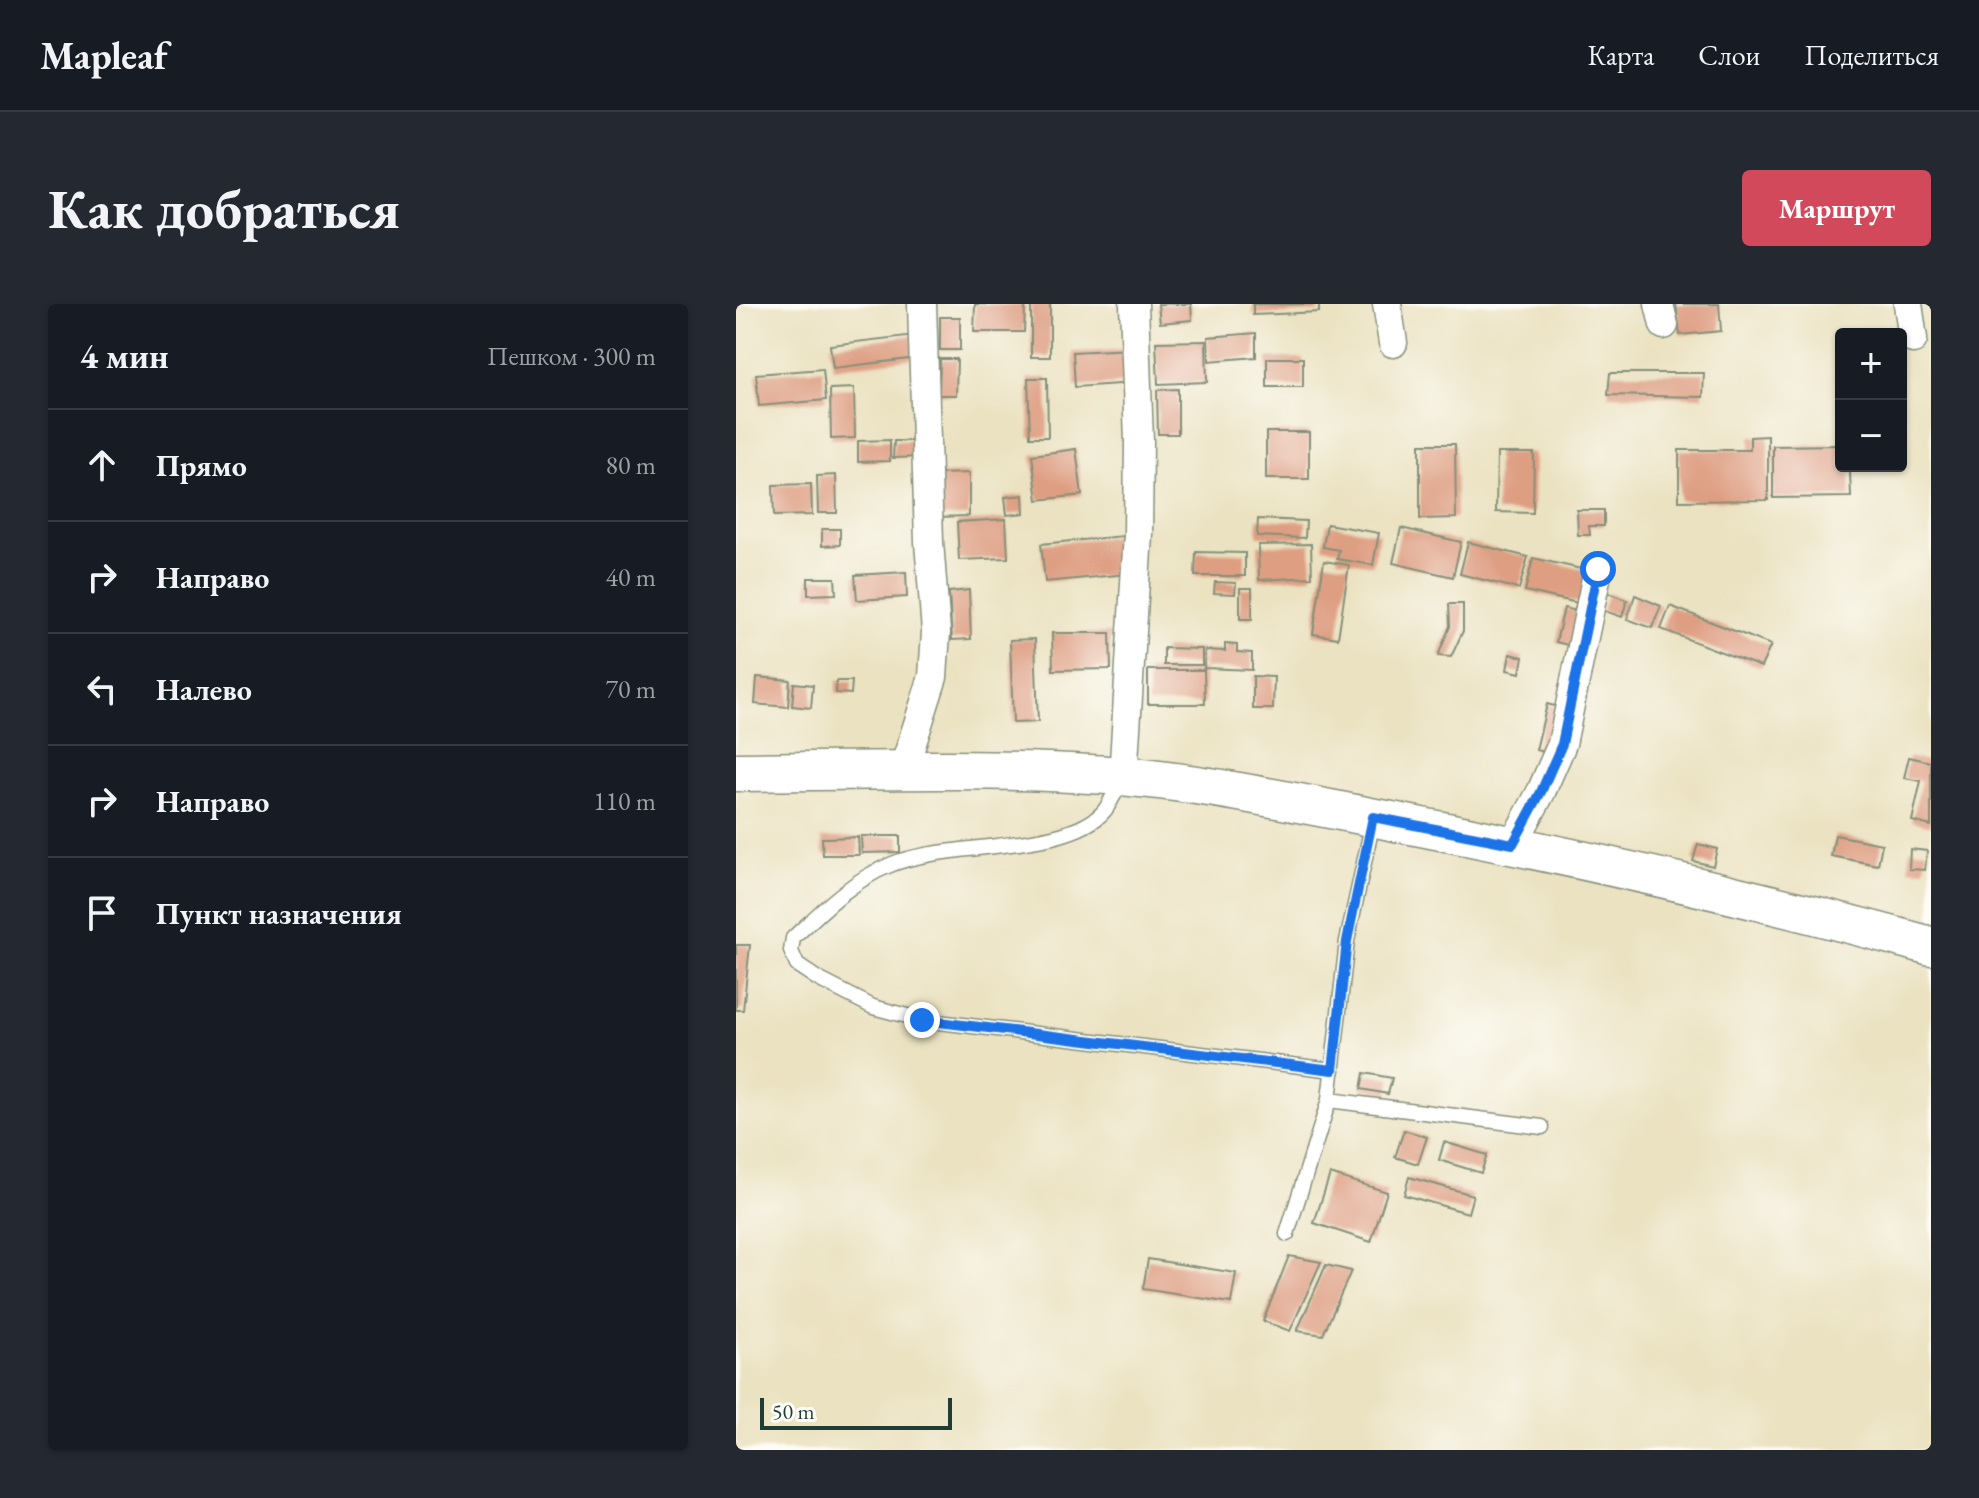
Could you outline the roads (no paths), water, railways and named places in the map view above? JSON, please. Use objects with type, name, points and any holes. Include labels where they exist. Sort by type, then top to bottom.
[{"type":"main road","points":[[736,772],[1091,774],[1232,790],[1513,844],[1931,946]]},
{"type":"street","points":[[903,771],[933,677],[936,632],[929,542],[922,304]]},
{"type":"street","points":[[1123,778],[1138,534],[1139,442],[1134,304]]},
{"type":"street","points":[[1387,304],[1393,343]]},
{"type":"street","points":[[1908,304],[1913,339]]},
{"type":"street","points":[[1513,844],[1562,744],[1598,569]]},
{"type":"lane","points":[[1123,778],[1104,811],[1081,827],[1043,839],[928,852],[890,864],[851,885],[793,938],[791,951],[797,965],[873,1007],[922,1020],[1333,1070]]},
{"type":"lane","points":[[1287,1234],[1329,1100],[1347,941],[1373,817]]},
{"type":"lane","points":[[1329,1100],[1542,1127]]}]
